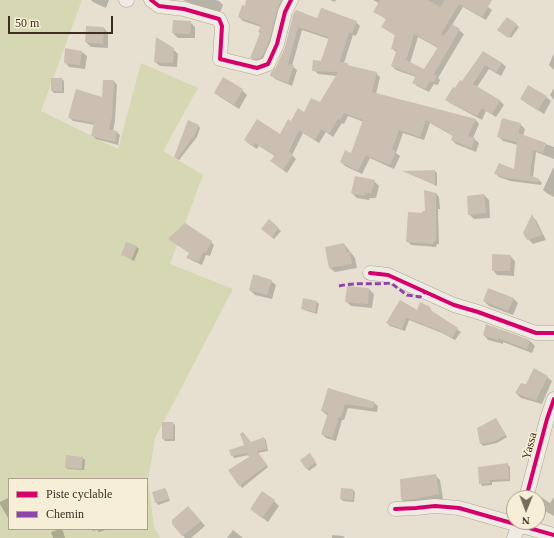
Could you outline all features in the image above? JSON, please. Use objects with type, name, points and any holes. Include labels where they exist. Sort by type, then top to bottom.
[{"type":"street","points":[[151,0],[159,6],[184,9],[219,20],[222,26],[220,58],[256,68],[268,64],[277,44],[285,12],[291,0]]},
{"type":"street","points":[[370,273],[388,275],[454,305],[536,333],[554,333]]},
{"type":"street","name":"Yassa","points":[[529,490],[551,419],[554,399]]},
{"type":"street","points":[[395,509],[435,506],[459,508],[506,520]]},
{"type":"street","points":[[540,530],[554,535]]},
{"type":"green space","points":[[0,0],[82,0],[41,111],[118,149],[141,63],[198,88],[163,151],[203,175],[170,264],[233,289],[155,438],[148,481],[154,527],[160,538],[0,538]]},
{"type":"building","points":[[246,0],[281,0],[269,41],[262,57],[257,59],[250,58],[260,33],[258,32],[261,25],[238,17],[242,5],[245,6]]},
{"type":"building","points":[[380,0],[427,0],[440,7],[445,0],[492,0],[482,17],[459,4],[441,34],[444,36],[452,24],[460,29],[434,74],[437,76],[434,82],[430,81],[425,89],[412,83],[416,76],[391,66],[397,50],[391,49],[395,35],[381,27],[386,19],[373,12]],"holes":[[[414,34],[438,47],[424,69],[406,60]]]},
{"type":"building","points":[[321,8],[357,21],[352,33],[349,32],[340,62],[377,72],[372,92],[476,119],[468,136],[475,138],[472,148],[451,140],[453,135],[426,120],[420,137],[399,130],[392,149],[396,151],[390,165],[366,155],[358,171],[340,162],[345,150],[351,153],[363,120],[344,113],[340,120],[338,119],[329,134],[321,129],[315,140],[299,130],[289,151],[293,155],[283,170],[270,161],[275,155],[255,143],[253,146],[244,140],[257,119],[280,134],[288,119],[291,121],[298,108],[304,112],[311,98],[320,102],[338,72],[312,71],[313,60],[321,61],[329,37],[298,27],[288,64],[294,65],[288,83],[270,76],[285,47],[293,15],[296,10],[317,18]]},
{"type":"building","points":[[507,17],[517,24],[508,38],[497,30]]},
{"type":"building","points":[[173,20],[191,21],[190,34],[172,33]]},
{"type":"building","points":[[86,26],[104,27],[103,44],[85,42]]},
{"type":"building","points":[[156,37],[174,48],[173,63],[154,62]]},
{"type":"building","points":[[65,48],[82,51],[80,65],[64,63]]},
{"type":"building","points":[[483,51],[502,63],[496,72],[485,65],[473,84],[500,100],[492,114],[482,108],[477,116],[445,100],[453,87],[455,88],[460,80],[462,81]]},
{"type":"building","points":[[223,77],[243,89],[234,105],[214,93]]},
{"type":"building","points":[[51,78],[62,78],[62,91],[51,91]]},
{"type":"building","points":[[103,80],[114,80],[112,117],[109,129],[117,131],[115,142],[91,136],[94,123],[68,118],[76,89],[102,97]]},
{"type":"building","points":[[528,85],[547,96],[538,110],[520,99]]},
{"type":"building","points":[[502,118],[521,123],[516,142],[497,137]]},
{"type":"building","points":[[188,120],[199,125],[195,134],[177,159],[174,157]]},
{"type":"building","points":[[518,133],[546,143],[543,153],[533,150],[530,175],[539,179],[538,182],[506,178],[494,174],[499,163],[514,169]]},
{"type":"building","points":[[435,170],[435,185],[402,171]]},
{"type":"building","points":[[355,176],[375,180],[371,193],[365,193],[364,196],[351,193]]},
{"type":"building","points":[[424,190],[436,193],[436,241],[434,241],[433,244],[406,242],[408,212],[422,213],[422,211],[425,211]]},
{"type":"building","points":[[484,194],[486,213],[468,215],[467,196]]},
{"type":"building","points":[[532,214],[542,235],[527,240],[523,233]]},
{"type":"building","points":[[269,219],[279,228],[272,237],[261,229]]},
{"type":"building","points":[[185,223],[212,241],[206,253],[203,252],[199,262],[186,258],[189,253],[168,239]]},
{"type":"building","points":[[126,242],[137,246],[132,259],[121,255]]},
{"type":"building","points":[[344,243],[347,252],[350,252],[352,264],[329,268],[325,247]]},
{"type":"building","points":[[492,254],[511,255],[510,271],[492,271]]},
{"type":"building","points":[[253,274],[272,280],[267,295],[249,290]]},
{"type":"building","points":[[347,286],[369,288],[368,304],[345,302]]},
{"type":"building","points":[[488,288],[514,298],[508,311],[483,301]]},
{"type":"building","points":[[303,298],[317,301],[315,312],[301,309]]},
{"type":"building","points":[[400,300],[417,310],[420,302],[430,307],[429,309],[458,328],[452,338],[438,330],[406,318],[402,329],[386,323]]},
{"type":"building","points":[[486,324],[530,340],[527,349],[498,338],[498,340],[483,335]]},
{"type":"building","points":[[534,368],[548,376],[536,400],[515,393],[521,383],[526,384]]},
{"type":"building","points":[[328,388],[375,402],[373,408],[345,404],[332,438],[321,434],[328,413],[321,411]]},
{"type":"building","points":[[496,418],[506,435],[495,441],[480,444],[477,428]]},
{"type":"building","points":[[162,422],[173,422],[173,439],[162,439]]},
{"type":"building","points":[[243,432],[251,442],[264,437],[267,449],[257,451],[267,465],[239,486],[228,470],[249,457],[247,453],[231,456],[229,450],[244,445],[240,434]]},
{"type":"building","points":[[310,453],[316,462],[306,469],[300,460]]},
{"type":"building","points":[[66,455],[83,457],[82,469],[65,468]]},
{"type":"building","points":[[508,463],[509,479],[490,480],[490,483],[479,484],[478,467]]},
{"type":"building","points":[[436,474],[439,494],[418,499],[401,500],[400,479]]},
{"type":"building","points":[[165,488],[169,499],[155,503],[152,492]]},
{"type":"building","points":[[341,488],[353,489],[353,500],[340,499]]},
{"type":"building","points":[[262,491],[275,500],[262,518],[250,509]]},
{"type":"building","points":[[188,506],[201,521],[182,536],[172,524],[172,520]]},
{"type":"marked path","points":[[339,286],[352,284],[391,283],[407,295],[420,297],[425,292]]},
{"type":"cycle path","points":[[151,0],[159,6],[184,9],[219,19],[222,26],[220,59],[257,68],[268,64],[277,44],[285,12],[291,0]]},
{"type":"cycle path","points":[[370,273],[388,275],[454,305],[536,333],[554,333]]},
{"type":"cycle path","points":[[528,490],[547,419],[554,399]]},
{"type":"cycle path","points":[[395,509],[435,506],[459,508],[554,535]]}]
